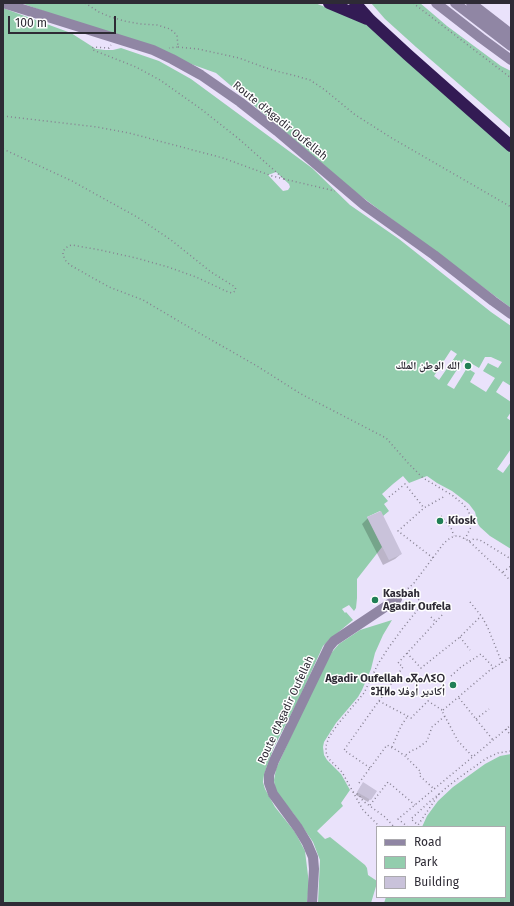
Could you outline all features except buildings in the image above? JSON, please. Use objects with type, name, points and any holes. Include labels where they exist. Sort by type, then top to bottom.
[{"type":"highway","points":[[329,3],[370,20]]},
{"type":"highway","points":[[355,3],[370,20],[408,55],[511,146]]},
{"type":"highway","points":[[364,3],[392,33],[511,135]]},
{"type":"street","name":"Route d'Agadir Oufellah","points":[[3,3],[153,50],[201,75],[240,102],[350,194],[434,255],[493,302],[511,314]]},
{"type":"street","points":[[436,3],[511,60]]},
{"type":"street","points":[[455,3],[511,46]]},
{"type":"street","points":[[471,3],[511,34]]},
{"type":"street","name":"Route d'Agadir Oufellah","points":[[312,903],[314,869],[313,857],[298,828],[273,794],[269,783],[269,775],[326,652],[332,643],[397,599]]},
{"type":"path","points":[[85,3],[99,12],[124,21],[157,25],[170,29],[177,34],[178,47]]},
{"type":"path","points":[[413,3],[511,78]]},
{"type":"path","points":[[116,39],[109,48],[92,48],[93,50],[136,67],[160,80],[201,109],[239,139],[284,179]]},
{"type":"path","points":[[153,50],[178,47],[198,49],[240,58],[266,68],[310,80],[325,90],[354,114],[384,133],[511,207]]},
{"type":"path","points":[[3,116],[97,128],[148,137],[223,158],[272,176],[350,194]]},
{"type":"path","points":[[3,149],[72,181],[137,217],[171,240],[206,268],[235,287],[236,290],[232,293],[228,292],[196,277],[168,267],[136,258],[79,246],[68,246],[63,251],[63,255],[70,265],[109,287],[143,300],[257,366],[301,394],[386,438],[423,478],[452,496],[463,504],[468,510],[471,518],[471,527],[465,539]]},
{"type":"path","points":[[389,497],[405,484],[424,508]]},
{"type":"path","points":[[432,558],[398,532],[424,508],[445,496]]},
{"type":"path","points":[[441,516],[451,528],[454,536]]},
{"type":"path","points":[[397,599],[414,583],[444,542],[454,536],[458,536],[469,541],[511,581]]},
{"type":"path","points":[[469,541],[474,539],[480,540],[511,559]]},
{"type":"path","points":[[502,572],[511,566]]},
{"type":"path","points":[[379,826],[363,810],[342,772],[328,758],[326,746],[329,737],[338,724],[364,693],[378,664],[389,647],[419,608],[419,600],[409,588]]},
{"type":"path","points":[[470,602],[488,628],[502,663]]},
{"type":"path","points":[[370,768],[344,750],[403,667],[398,663],[443,614]]},
{"type":"path","points":[[407,653],[421,668],[460,638],[481,616]]},
{"type":"path","points":[[431,617],[436,622]]},
{"type":"path","points":[[460,638],[470,650]]},
{"type":"path","points":[[451,676],[461,667],[481,654],[494,668]]},
{"type":"path","points":[[442,711],[494,668],[511,657]]},
{"type":"path","points":[[458,698],[493,740]]},
{"type":"path","points":[[379,701],[411,718],[428,701],[442,711],[460,743],[472,757]]},
{"type":"path","points":[[476,719],[488,709]]},
{"type":"path","points":[[392,747],[401,726],[408,716]]},
{"type":"path","points":[[405,756],[427,741],[432,727],[445,716]]},
{"type":"path","points":[[407,826],[398,819],[511,725]]},
{"type":"path","points":[[506,729],[511,736]]},
{"type":"path","points":[[359,783],[387,745],[405,756],[421,772],[419,774],[434,789]]},
{"type":"path","points":[[439,794],[418,825],[411,819],[439,794],[460,777],[487,758],[498,753],[511,751]]},
{"type":"path","points":[[370,805],[388,782],[415,805]]},
{"type":"path","points":[[353,792],[359,795],[362,800],[385,817],[393,826]]},
{"type":"green space","points":[[21,3],[315,3],[370,25],[511,151],[511,308],[354,191],[216,73]]},
{"type":"green space","points":[[371,3],[420,3],[447,26],[501,66],[511,71],[511,129],[416,47],[385,19]]},
{"type":"green space","points":[[3,8],[71,33],[96,49],[113,50],[121,48],[159,61],[191,79],[312,168],[350,205],[399,239],[491,312],[511,326],[511,386],[503,381],[496,392],[511,402],[511,412],[507,418],[511,421],[511,449],[497,469],[503,473],[511,462],[511,549],[490,536],[480,527],[475,512],[469,504],[452,491],[427,476],[409,483],[403,476],[382,494],[388,501],[384,504],[389,511],[383,516],[380,511],[367,517],[382,547],[357,579],[356,608],[354,611],[349,605],[342,609],[353,620],[323,646],[298,701],[274,747],[264,775],[263,782],[265,789],[275,807],[295,832],[305,851],[309,884],[307,903],[3,903]],"holes":[[[276,172],[289,184],[290,187],[288,190],[283,191],[268,175]],[[451,350],[457,354],[439,380],[434,376]],[[485,357],[491,357],[502,362],[498,368],[488,363],[483,371],[495,378],[486,392],[470,382],[475,373],[467,368],[454,389],[447,385],[464,359],[479,368]]]},
{"type":"green space","points":[[392,620],[375,653],[371,669],[362,690],[336,723],[324,742],[324,755],[341,774],[350,790],[341,803],[343,806],[317,831],[325,839],[330,837],[365,865],[368,875],[376,880],[376,886],[371,903],[318,903],[320,860],[313,842],[293,813],[275,791],[274,780],[276,769],[318,677],[332,652],[339,644],[360,630]]},
{"type":"green space","points":[[511,754],[511,903],[384,903],[386,898],[506,898],[506,826],[422,826],[427,816],[438,801],[453,787],[485,764],[500,756]]},
{"type":"place","name":"الله الوطن الملك","points":[[468,366]]},
{"type":"place","name":"Kiosk","points":[[440,521]]},
{"type":"place","name":"Kasbah Agadir Oufela","points":[[375,600]]},
{"type":"place","name":"Agadir Oufellah ⴰⴳⴰⴷⵉⵔ ⵓⴼⵍⴰ أكادير أوفلا","points":[[453,685]]}]
